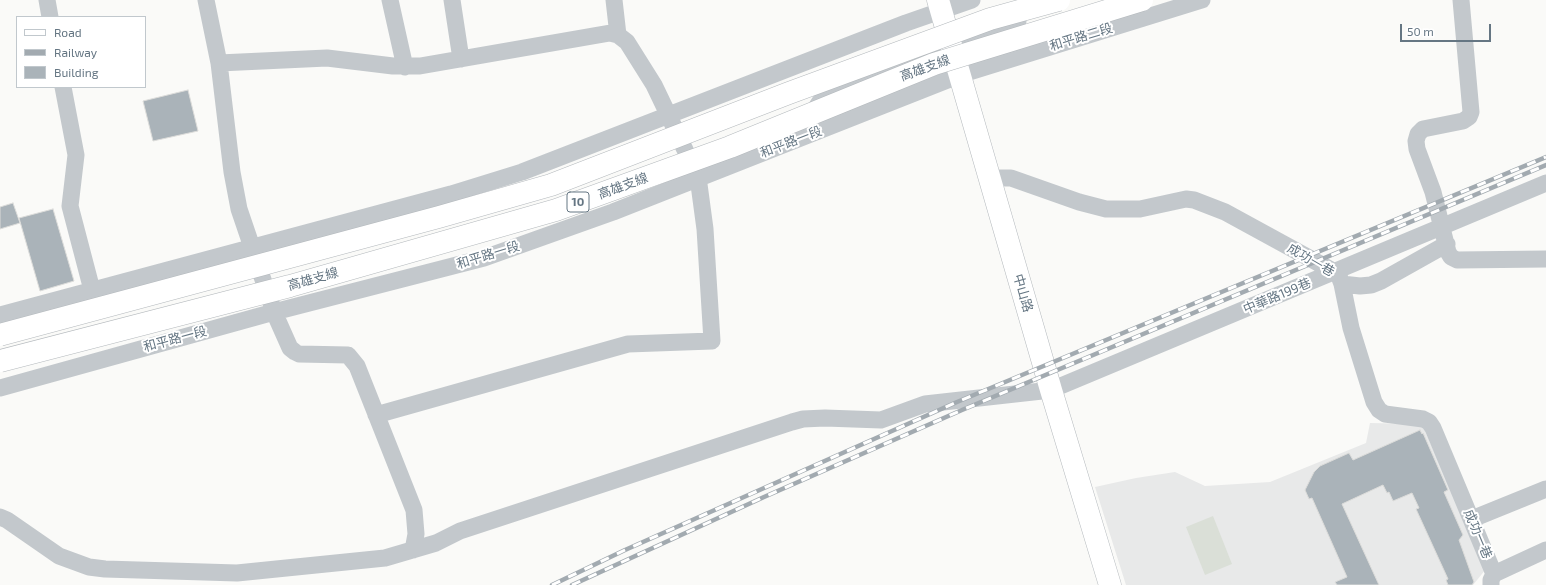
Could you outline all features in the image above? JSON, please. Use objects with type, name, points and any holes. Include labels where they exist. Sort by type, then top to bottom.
[{"type":"main road","name":"高雄支線","points":[[0,335],[551,186],[804,87],[990,19],[1059,0]]},
{"type":"main road","name":"高雄支線","points":[[0,361],[290,286],[556,210],[730,147],[934,64],[1142,0]]},
{"type":"main road","name":"中山路","points":[[939,5],[1110,585]]},
{"type":"street","points":[[47,0],[50,16]]},
{"type":"street","points":[[206,0],[219,63],[232,172],[239,209],[274,312],[290,348],[295,352],[300,354],[348,355],[357,366],[414,510],[416,534],[413,550]]},
{"type":"street","points":[[390,0],[405,66]]},
{"type":"street","points":[[452,0],[460,59]]},
{"type":"street","points":[[614,0],[618,35]]},
{"type":"street","points":[[0,315],[252,246],[451,194],[522,172],[668,116],[939,5],[972,0]]},
{"type":"street","points":[[796,140],[825,94],[951,45],[1042,12],[1053,0]]},
{"type":"street","name":"和平路二段","points":[[960,75],[1202,0]]},
{"type":"street","points":[[1461,0],[1471,112],[1463,121],[1423,129],[1418,134],[1416,141],[1417,149],[1433,192],[1448,252],[1451,257],[1458,260],[1546,259]]},
{"type":"street","points":[[219,63],[328,58],[405,66],[420,66],[610,33],[618,35],[627,42],[641,62],[654,84],[698,177],[705,229],[712,341],[628,344],[376,415]]},
{"type":"street","name":"和平路一段","points":[[0,388],[274,312],[484,258],[613,212],[698,177],[960,75]]},
{"type":"street","points":[[63,88],[76,155],[70,206],[92,290]]},
{"type":"street","name":"成功一巷","points":[[990,178],[1011,178],[1078,202],[1106,209],[1140,209],[1186,198],[1194,200],[1225,212],[1338,278],[1351,328],[1374,402],[1379,410],[1385,414],[1424,419],[1429,422],[1433,428],[1472,519],[1493,579],[1546,550]]},
{"type":"street","name":"中華路199巷","points":[[0,517],[7,520],[59,556],[89,568],[212,579],[252,572],[385,558],[436,543],[460,531],[803,419],[825,418],[881,420],[925,404],[1052,390],[1338,278],[1442,227],[1546,183]]},
{"type":"street","points":[[1338,278],[1360,286],[1371,284],[1382,280],[1447,244]]},
{"type":"street","points":[[1472,519],[1546,488]]},
{"type":"shaded area","points":[[1370,423],[1422,424],[1486,569],[1473,585],[1126,585],[1095,487],[1136,478],[1175,472],[1205,486],[1270,482],[1366,443]]},
{"type":"shaded area","points":[[1213,516],[1232,564],[1205,575],[1186,527]]},
{"type":"building","points":[[188,90],[198,131],[153,141],[143,101]]},
{"type":"building","points":[[13,203],[20,223],[0,229],[0,207]]},
{"type":"building","points":[[53,209],[74,281],[40,291],[19,218]]},
{"type":"building","points":[[1420,430],[1422,434],[1423,433],[1448,490],[1444,492],[1463,535],[1459,540],[1474,582],[1472,585],[1448,585],[1446,580],[1448,579],[1416,509],[1419,508],[1412,493],[1393,501],[1389,492],[1387,493],[1383,485],[1342,504],[1379,585],[1337,585],[1335,582],[1347,577],[1312,498],[1309,499],[1305,490],[1314,472],[1320,466],[1349,453],[1353,460]]},
{"type":"railway","points":[[552,585],[625,550],[957,402],[1546,157]]},
{"type":"railway","points":[[572,585],[764,497],[962,410],[1546,165]]}]
